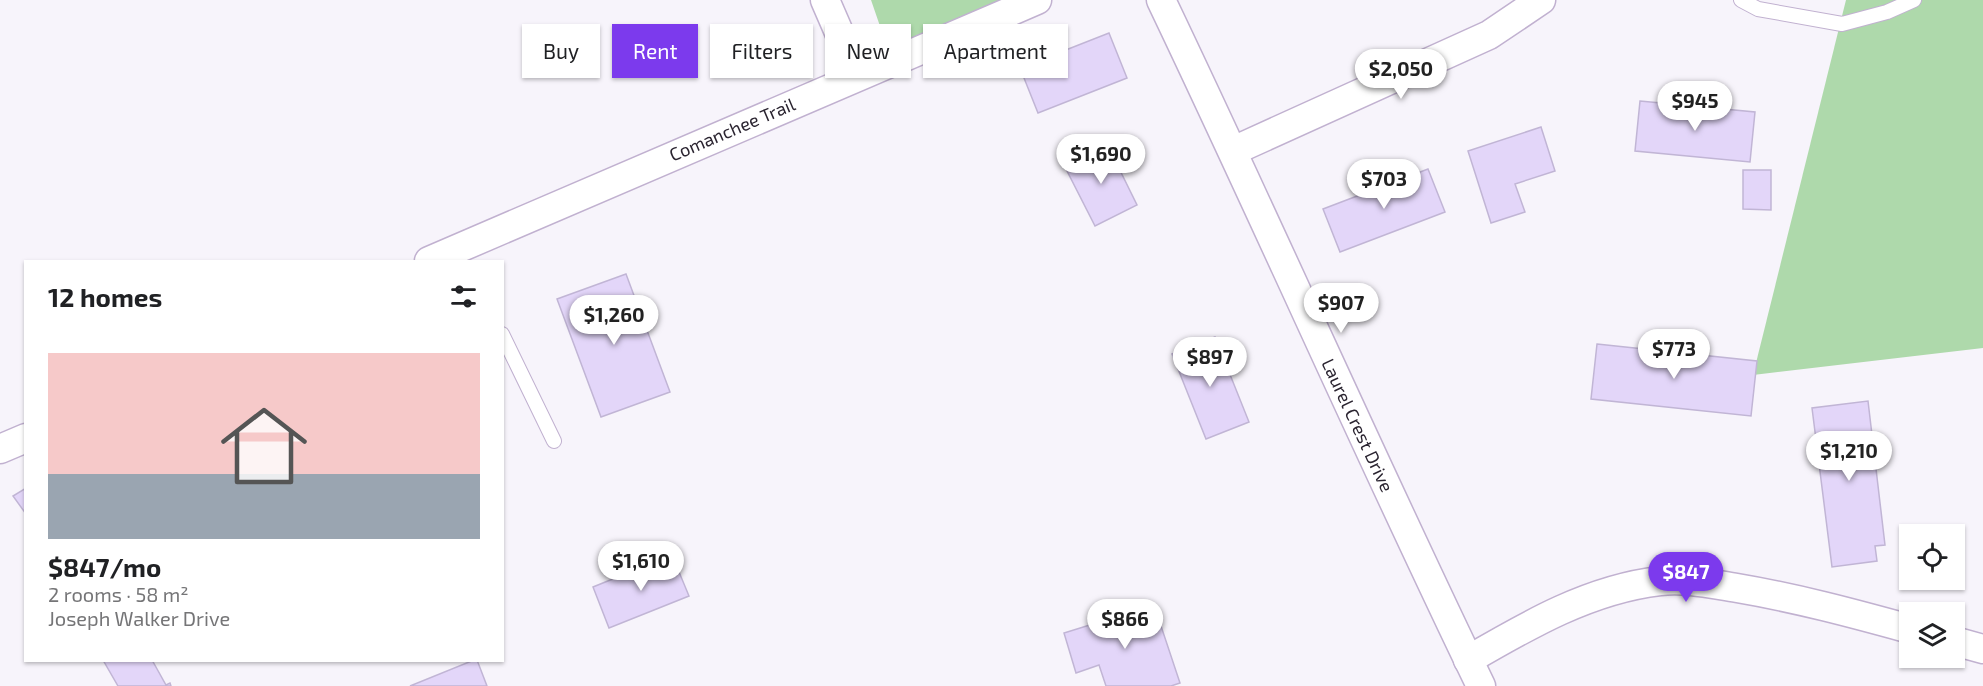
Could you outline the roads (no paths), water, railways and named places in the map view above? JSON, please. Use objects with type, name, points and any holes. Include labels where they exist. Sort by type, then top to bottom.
[{"type":"street","points":[[825,0],[835,24]]},
{"type":"street","name":"Comanchee Trail","points":[[911,53],[1036,0]]},
{"type":"street","name":"Laurel Crest Drive","points":[[1161,0],[1233,151],[1328,363],[1481,686]]},
{"type":"street","points":[[1233,151],[1489,35],[1541,0]]},
{"type":"street","name":"Comanchee Trail","points":[[434,260],[464,254],[854,78]]},
{"type":"street","points":[[0,449],[24,439]]},
{"type":"street","points":[[1468,660],[1533,622],[1583,600],[1662,580],[1689,580],[1796,598],[1899,626]]},
{"type":"street","points":[[1965,644],[1983,649]]},
{"type":"lane","points":[[1741,0],[1758,9],[1842,24],[1887,12],[1914,0]]},
{"type":"lane","points":[[504,338],[554,441]]}]
